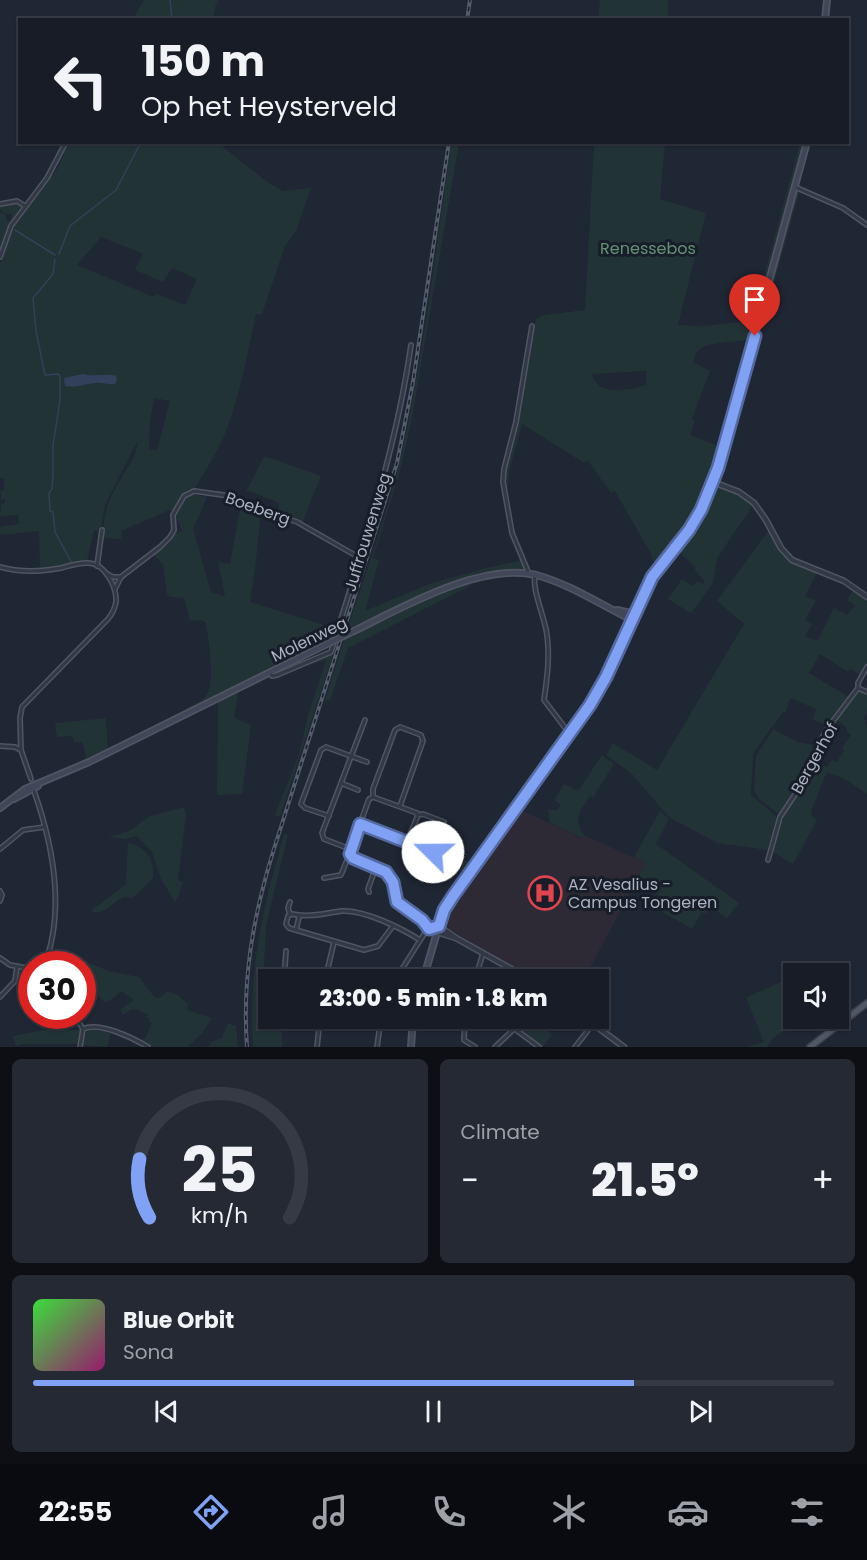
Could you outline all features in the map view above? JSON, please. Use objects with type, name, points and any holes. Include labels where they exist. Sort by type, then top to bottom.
[{"type":"main road","points":[[825,18],[827,0]]},
{"type":"main road","points":[[426,969],[444,910],[570,734],[603,682],[657,569],[698,517],[713,483],[806,144]]},
{"type":"main road","name":"Molenweg","points":[[8,802],[25,789],[130,742],[422,598],[473,579],[502,573],[535,575],[612,608],[632,620]]},
{"type":"main road","name":"Molenweg","points":[[612,608],[635,614]]},
{"type":"main road","points":[[0,808],[45,781]]},
{"type":"main road","points":[[810,1047],[867,1003]]},
{"type":"main road","points":[[411,1047],[412,1029]]},
{"type":"street","points":[[0,257],[11,226],[54,167],[65,144]]},
{"type":"street","points":[[795,187],[843,208],[867,225]]},
{"type":"street","points":[[0,204],[17,201],[26,206]]},
{"type":"street","points":[[529,574],[512,533],[503,482],[504,469],[518,414],[532,326]]},
{"type":"street","name":"Juffrouwenweg","points":[[270,672],[272,676],[276,676],[330,652],[382,487],[397,430],[411,345]]},
{"type":"street","points":[[713,483],[739,492],[754,503],[781,548],[792,560],[844,581],[867,597]]},
{"type":"street","name":"Boeberg","points":[[31,779],[21,750],[22,707],[108,619],[115,606],[115,589],[121,577],[170,537],[174,530],[173,514],[184,496],[194,491],[230,496],[250,506],[297,522],[360,558]]},
{"type":"street","points":[[97,566],[102,530]]},
{"type":"street","points":[[0,567],[40,572],[88,562],[113,577],[121,577]]},
{"type":"street","points":[[106,573],[115,589]]},
{"type":"street","points":[[535,575],[535,585],[549,648],[544,700],[570,734]]},
{"type":"street","name":"Bergerhof","points":[[768,860],[780,817],[810,772],[821,738],[858,688],[858,683],[867,667]]},
{"type":"street","points":[[858,688],[867,692]]},
{"type":"street","points":[[350,849],[322,837],[365,720]]},
{"type":"street","points":[[351,857],[350,849],[369,799],[373,796],[373,789],[395,729],[400,727],[421,735],[423,741],[400,806]]},
{"type":"street","points":[[0,746],[15,747],[21,750]]},
{"type":"street","points":[[329,816],[302,805],[322,748],[326,747],[366,762]]},
{"type":"street","points":[[341,783],[358,790]]},
{"type":"street","points":[[34,791],[46,827],[55,891],[50,951]]},
{"type":"street","points":[[373,796],[415,811],[418,815]]},
{"type":"street","points":[[360,824],[433,852],[444,822],[423,814],[418,815]]},
{"type":"street","points":[[407,841],[418,815]]},
{"type":"street","points":[[0,849],[23,830],[46,827]]},
{"type":"street","points":[[351,857],[386,872],[391,879],[397,902],[422,920],[429,929],[456,938]]},
{"type":"street","points":[[324,878],[341,875],[347,860],[351,857]]},
{"type":"street","points":[[369,892],[376,867]]},
{"type":"street","points":[[0,891],[2,895],[0,902]]},
{"type":"street","points":[[290,902],[288,908],[290,914],[286,926],[359,949],[369,950],[378,946],[393,926]]},
{"type":"street","points":[[290,914],[300,916],[352,911],[393,926],[420,940]]},
{"type":"street","points":[[296,930],[300,916]]},
{"type":"street","points":[[402,969],[429,929],[439,926],[511,969]]},
{"type":"street","points":[[328,969],[334,942]]},
{"type":"street","points":[[285,969],[286,951]]},
{"type":"street","points":[[478,969],[483,953]]},
{"type":"street","points":[[0,958],[16,967],[15,981],[0,997]]},
{"type":"street","points":[[285,966],[290,966]]},
{"type":"street","points":[[96,1027],[126,1036],[148,1047]]},
{"type":"street","points":[[82,1029],[82,1047]]},
{"type":"street","points":[[317,1047],[319,1029]]},
{"type":"street","points":[[377,1047],[379,1029]]},
{"type":"street","points":[[464,1029],[464,1040],[475,1047]]},
{"type":"street","points":[[495,1047],[514,1029],[539,1047]]},
{"type":"street","points":[[575,1047],[589,1029]]},
{"type":"street","points":[[600,1029],[624,1047]]},
{"type":"shaded area","name":"AZ Vesalius - Campus Tongeren","points":[[519,809],[582,838],[584,835],[646,863],[589,969],[517,969],[450,929],[446,916]]},
{"type":"green space","points":[[144,0],[219,0],[213,18],[134,18]]},
{"type":"green space","points":[[600,0],[668,0],[668,18],[598,18]]},
{"type":"green space","points":[[69,144],[219,144],[270,184],[283,191],[311,188],[296,231],[285,246],[262,314],[256,314],[228,426],[195,488],[187,490],[173,510],[121,531],[122,539],[103,538],[103,527],[109,502],[135,454],[137,442],[105,505],[101,530],[94,530],[87,561],[40,570],[39,531],[0,535],[0,527],[19,524],[18,515],[0,516],[1,504],[5,503],[5,499],[1,499],[4,478],[0,478],[0,264],[14,227],[57,169]],"holes":[[[101,237],[143,254],[135,270],[163,282],[172,268],[197,279],[185,305],[156,294],[154,297],[77,265]],[[154,398],[170,401],[157,450],[149,450]]]},
{"type":"green space","points":[[451,144],[459,144],[411,423],[399,475],[373,558],[379,560],[365,611],[429,584],[490,567],[523,560],[526,569],[518,569],[524,571],[497,571],[474,576],[486,571],[477,573],[421,595],[347,630],[385,514],[404,443],[436,256]]},
{"type":"green space","name":"Renessebos","points":[[594,144],[665,144],[660,199],[706,213],[678,325],[703,326],[757,320],[738,385],[735,384],[747,340],[709,345],[696,354],[694,363],[710,371],[692,419],[695,421],[690,435],[721,447],[711,480],[694,517],[655,566],[650,552],[615,491],[611,493],[588,461],[584,463],[522,424],[509,472],[507,501],[505,472],[519,418],[536,319],[544,315],[585,310]],"holes":[[[646,371],[646,385],[632,389],[607,389],[600,386],[592,374]]]},
{"type":"green space","points":[[800,144],[805,144],[761,304],[757,302]]},
{"type":"green space","points":[[800,190],[721,473],[718,473],[796,192]]},
{"type":"green space","points":[[18,203],[23,206],[10,226],[0,254],[0,212],[5,214],[7,221],[10,221],[12,214],[6,214],[0,210],[0,205]]},
{"type":"green space","points":[[264,456],[321,476],[302,523],[277,512],[279,503],[250,491],[246,492]]},
{"type":"green space","points":[[715,487],[735,492],[753,505],[717,558],[713,583],[691,613],[668,599],[682,579],[693,586],[697,581],[703,584],[705,582],[695,567],[676,549],[696,526]]},
{"type":"green space","points":[[192,494],[207,497],[193,529],[211,592],[225,596],[218,562],[230,564],[241,503],[261,511],[250,602],[334,628],[357,557],[358,559],[333,637],[186,710],[204,698],[209,690],[210,661],[206,623],[202,620],[190,621],[184,598],[167,595],[163,565],[154,555],[175,533],[182,531],[176,516],[187,497]]},
{"type":"green space","points":[[769,530],[788,558],[817,573],[805,596],[816,600],[805,620],[812,624],[805,636],[817,641],[834,608],[847,615],[855,606],[847,600],[854,589],[867,599],[867,664],[861,676],[851,669],[848,672],[820,654],[809,673],[849,697],[827,725],[813,720],[816,709],[790,698],[786,712],[783,712],[756,749],[753,755],[751,795],[777,817],[767,850],[718,843],[677,822],[667,815],[632,774],[606,755],[613,743],[657,770],[744,624],[717,601]]},
{"type":"green space","points":[[473,582],[470,586],[348,648],[330,701],[325,700],[344,640],[434,596]]},
{"type":"green space","points":[[337,643],[280,817],[275,815],[299,754],[309,712],[326,660],[282,674],[330,655]]},
{"type":"green space","points":[[860,691],[867,695],[867,711],[863,718],[867,725],[867,794],[845,779],[827,772],[812,808],[811,816],[817,820],[793,864],[773,852],[778,827],[815,763],[827,767],[832,760],[837,762],[844,750],[842,748],[851,735],[846,730],[847,728],[837,720]]},
{"type":"green space","points":[[238,693],[234,718],[251,725],[242,794],[217,795],[218,701]]},
{"type":"green space","points":[[106,718],[108,750],[87,760],[82,742],[74,742],[72,736],[57,737],[55,723]]},
{"type":"green space","points":[[773,729],[797,742],[810,744],[814,749],[807,772],[779,813],[758,798],[754,789],[756,756]]},
{"type":"green space","points":[[602,755],[614,764],[579,815],[578,820],[583,838],[550,823],[548,810],[557,810],[561,805],[554,800],[564,784],[578,791]]},
{"type":"green space","points":[[184,807],[186,815],[178,880],[183,882],[175,902],[161,879],[152,852],[137,836],[124,839],[108,837],[129,831],[150,816]]},
{"type":"green space","points":[[660,811],[669,819],[656,844],[739,903],[727,918],[710,907],[706,914],[702,912],[692,929],[659,910],[664,899],[636,881],[646,863],[634,857]]},
{"type":"green space","points":[[284,834],[288,835],[266,926],[264,969],[258,969],[258,1029],[281,1029],[282,1047],[253,1047],[255,965],[270,887]]},
{"type":"green space","points":[[128,842],[139,847],[148,855],[153,878],[133,898],[124,897],[100,912],[91,911],[126,884]]},
{"type":"green space","points":[[413,846],[440,860],[434,868],[410,857]]},
{"type":"green space","points":[[449,848],[471,864],[464,872],[440,860]]},
{"type":"green space","points":[[96,966],[139,977],[155,998],[160,998],[167,991],[179,996],[188,1004],[187,1010],[212,1018],[203,1032],[188,1047],[153,1047],[141,1040],[145,1039],[152,1023],[147,1018],[148,1015],[132,1009],[123,1015],[120,1010],[134,1000],[122,991],[106,1003],[96,994]]},
{"type":"green space","points":[[783,981],[783,1029],[785,1029],[771,1040],[767,1047],[746,1047],[764,1042],[746,998]]},
{"type":"green space","points":[[228,1023],[236,1026],[238,1047],[209,1047],[211,1042],[222,1038]]},
{"type":"green space","points":[[88,1029],[111,1032],[107,1047],[82,1045]]},
{"type":"green space","points":[[545,1029],[552,1034],[543,1047],[519,1030]]},
{"type":"green space","points":[[43,1030],[81,1030],[78,1044],[16,1046],[13,1036]]},
{"type":"water","points":[[83,374],[112,375],[116,376],[117,380],[115,384],[65,386],[64,378]]},
{"type":"waterway","points":[[170,0],[172,18]]},
{"type":"waterway","points":[[59,254],[70,226],[116,190],[140,144]]},
{"type":"waterway","points":[[15,230],[55,255]]},
{"type":"waterway","points":[[55,259],[53,274],[33,298],[36,331],[45,375],[58,374],[60,376],[60,400],[53,445],[52,489],[49,493],[50,511],[53,512],[55,532],[72,563]]},
{"type":"railway","points":[[467,18],[470,0]]},
{"type":"railway","points":[[247,1047],[248,973],[260,900],[273,852],[397,463],[413,382],[449,144]]},
{"type":"place","name":"AZ Vesalius - Campus Tongeren","points":[[545,893]]},
{"type":"route","points":[[433,852],[360,824],[350,849],[351,857],[382,869],[389,875],[393,882],[397,902],[426,923],[429,929],[439,926],[444,910],[453,896],[590,705],[606,677],[652,577],[698,517],[718,468],[755,336]]}]
